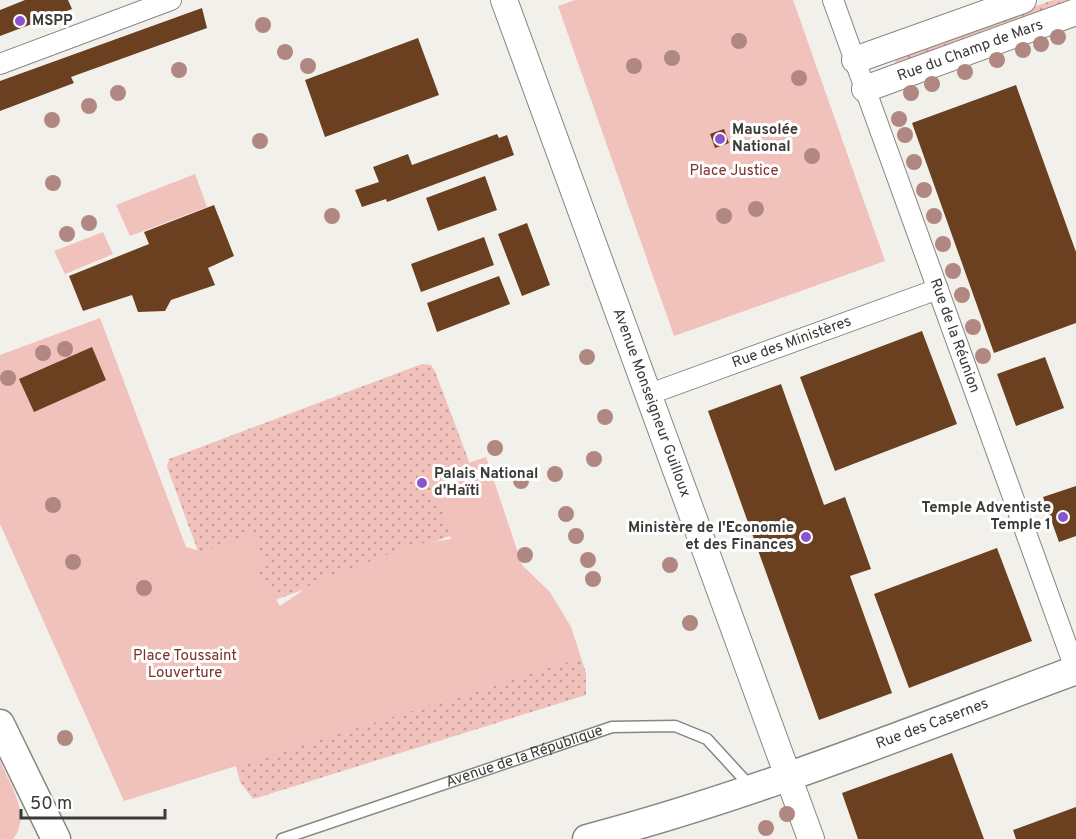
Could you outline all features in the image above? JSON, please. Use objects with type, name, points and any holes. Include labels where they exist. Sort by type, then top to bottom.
[{"type":"main road","name":"Rue des Casernes","points":[[788,778],[1076,670]]},
{"type":"main road","points":[[0,724],[56,839]]},
{"type":"main road","points":[[586,839],[665,819],[751,788],[788,778]]},
{"type":"street","points":[[0,64],[171,0]]},
{"type":"street","name":"Avenue Monseigneur Guilloux","points":[[504,0],[811,839]]},
{"type":"street","name":"Rue de la Réunion","points":[[833,0],[1076,670]]},
{"type":"street","name":"Rue du Champ de Mars","points":[[855,60],[1023,0]]},
{"type":"street","name":"Rue du Champ de Mars","points":[[865,89],[1076,12]]},
{"type":"street","name":"Rue des Ministères","points":[[647,395],[938,289]]},
{"type":"lane","name":"Avenue de la République","points":[[282,839],[612,727],[675,726],[707,739],[751,788]]},
{"type":"green space","name":"Place Justice","points":[[575,0],[793,0],[885,261],[674,336],[558,6]]},
{"type":"green space","points":[[1053,0],[1076,0],[897,65],[895,62],[898,56]]},
{"type":"green space","points":[[195,174],[207,207],[130,236],[116,205]]},
{"type":"green space","points":[[103,232],[113,254],[65,274],[54,251]]},
{"type":"green space","name":"Place Toussaint Louverture","points":[[100,318],[186,547],[203,552],[253,534],[266,566],[258,571],[280,606],[312,584],[412,545],[451,539],[441,504],[427,477],[486,457],[522,565],[550,592],[571,627],[581,658],[124,801],[0,524],[0,355]]},
{"type":"green space","points":[[422,364],[431,365],[435,371],[488,512],[480,525],[237,614],[217,603],[167,467],[169,459]]},
{"type":"green space","points":[[575,640],[586,673],[586,695],[253,799],[240,782],[233,754]]},
{"type":"green space","points":[[0,761],[14,790],[20,810],[18,830],[13,839],[0,839]]},
{"type":"building","name":"MSPP","points":[[25,0],[68,0],[72,9],[0,36],[0,10]]},
{"type":"building","points":[[202,8],[207,28],[71,77],[74,83],[0,111],[0,81]]},
{"type":"building","points":[[418,38],[439,95],[325,137],[305,80]]},
{"type":"building","points":[[1016,85],[1076,252],[1076,323],[994,353],[912,123]]},
{"type":"building","name":"Mausolée National","points":[[724,129],[729,143],[715,148],[710,134]]},
{"type":"building","points":[[497,134],[499,138],[507,135],[514,155],[387,202],[386,199],[362,207],[355,190],[379,182],[373,167],[408,154],[412,165]]},
{"type":"building","points":[[485,176],[497,210],[438,231],[426,198]]},
{"type":"building","points":[[214,205],[234,256],[208,268],[215,285],[171,300],[165,311],[138,312],[132,295],[83,311],[69,276],[149,244],[144,232]]},
{"type":"building","points":[[527,223],[550,285],[522,296],[498,234]]},
{"type":"building","points":[[484,237],[494,265],[421,292],[411,264]]},
{"type":"building","points":[[499,276],[510,304],[437,332],[427,303]]},
{"type":"building","points":[[922,331],[957,424],[835,471],[800,377]]},
{"type":"building","points":[[92,347],[106,380],[34,412],[19,379]]},
{"type":"building","points":[[1045,357],[1064,408],[1016,426],[997,374]]},
{"type":"building","name":"Ministère de l'Economie et des Finances","points":[[781,384],[824,505],[845,497],[871,569],[850,576],[892,693],[819,720],[708,411]]},
{"type":"building","name":"Temple Adventiste Temple 1","points":[[1076,486],[1076,536],[1059,542],[1043,497]]},
{"type":"building","points":[[997,548],[1032,641],[909,688],[874,594]]},
{"type":"building","points":[[952,753],[984,839],[858,839],[842,793]]},
{"type":"building","points":[[1076,807],[1076,839],[1016,839],[1013,830]]},
{"type":"place","name":"MSPP","points":[[20,21]]},
{"type":"place","name":"Mausolée National","points":[[720,139]]},
{"type":"place","name":"Palais National d'Haïti","points":[[422,483]]},
{"type":"place","name":"Temple Adventiste Temple 1","points":[[1063,517]]},
{"type":"place","name":"Ministère de l'Economie et des Finances","points":[[806,537]]}]
